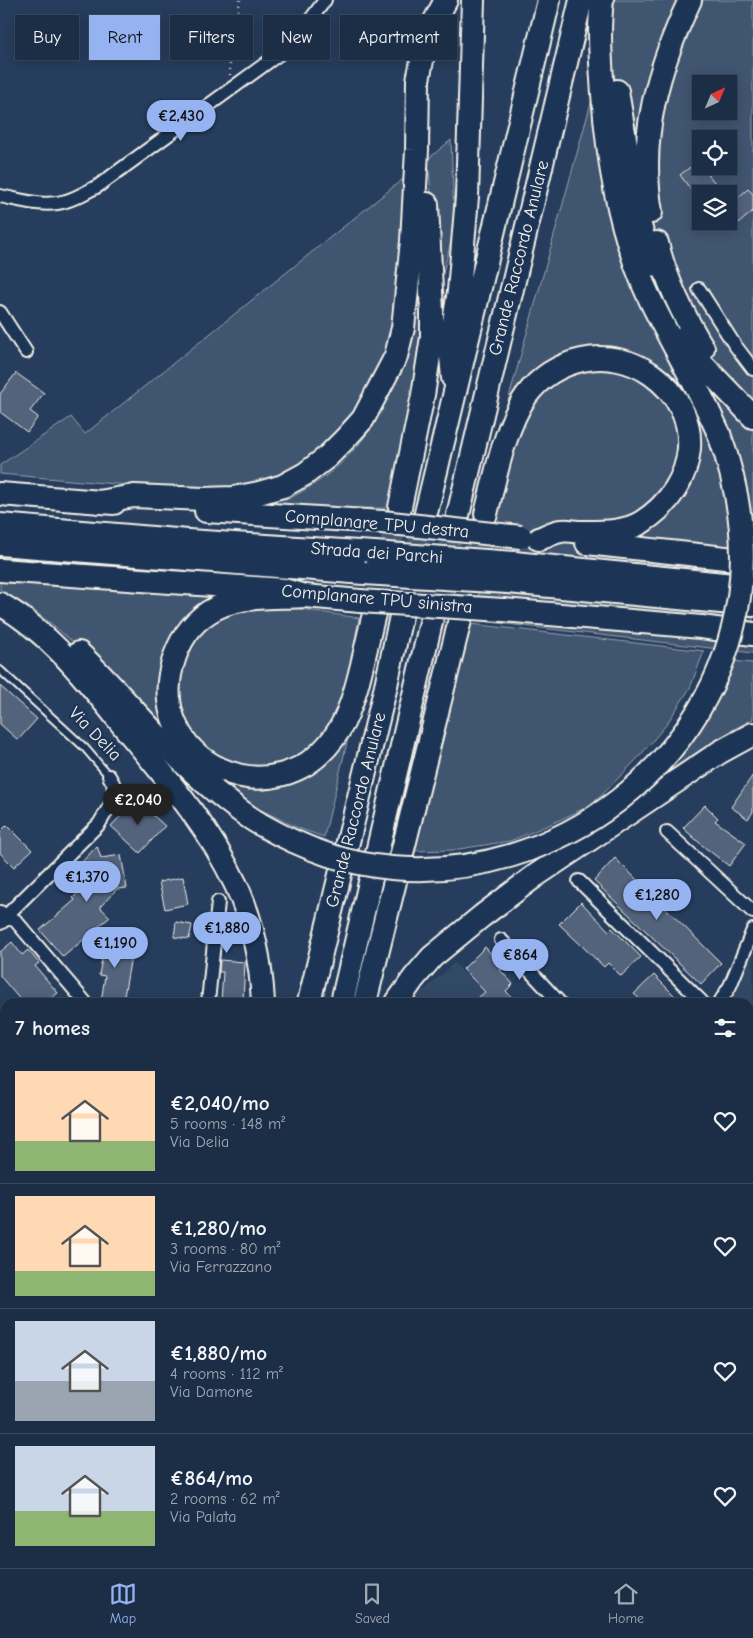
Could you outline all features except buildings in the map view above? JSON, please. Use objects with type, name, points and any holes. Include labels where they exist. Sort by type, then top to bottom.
[{"type":"highway","points":[[99,502],[134,496],[203,500],[233,498],[283,486],[305,474],[346,439],[363,418],[396,356],[401,337],[412,241],[418,150],[418,80],[431,28],[446,0]]},
{"type":"highway","name":"Grande Raccordo Anulare","points":[[426,513],[549,0]]},
{"type":"highway","name":"Grande Raccordo Anulare","points":[[458,515],[581,0]]},
{"type":"highway","points":[[0,596],[34,615],[65,640],[108,682],[170,750],[215,791],[254,821],[299,844],[349,860],[401,869],[455,867],[506,857],[562,836],[606,810],[645,778],[677,744],[708,695],[719,670],[729,642],[740,589],[741,538],[733,480],[719,434],[702,397],[651,301],[622,224],[608,152],[601,65],[600,26],[602,0]]},
{"type":"highway","points":[[610,0],[613,66],[625,145],[638,222],[650,263],[667,303],[703,365],[752,416]]},
{"type":"highway","points":[[690,0],[672,42],[656,90],[647,141],[648,193],[661,259],[676,299],[711,361],[752,416]]},
{"type":"highway","points":[[456,391],[451,365],[450,346],[459,291],[467,197],[472,8]]},
{"type":"highway","points":[[400,507],[423,395],[432,337],[425,168],[418,150]]},
{"type":"highway","points":[[486,514],[503,450],[516,413],[537,384],[553,371],[570,362],[592,358],[608,358],[642,368],[658,379],[671,392],[682,410],[688,426],[690,444],[684,475],[668,501],[640,523],[624,529],[599,532],[560,531],[530,538]]},
{"type":"highway","name":"Complanare TPU destra","points":[[0,494],[230,513],[382,522],[685,552],[753,561]]},
{"type":"highway","name":"Strada dei Parchi","points":[[0,525],[188,541],[374,553],[753,606]]},
{"type":"highway","name":"Strada dei Parchi","points":[[0,544],[364,573],[511,572],[753,587]]},
{"type":"highway","name":"Complanare TPU sinistra","points":[[0,570],[284,590],[305,596],[367,607],[504,610],[701,627],[753,634]]},
{"type":"highway","points":[[305,596],[260,598],[233,602],[215,609],[200,619],[187,632],[172,666],[169,686],[170,704],[183,738],[196,754],[213,766],[230,774],[249,778],[274,777],[294,771],[312,760],[338,731],[348,715],[367,607]]},
{"type":"highway","points":[[0,604],[34,628],[82,676],[174,789],[215,846],[237,887],[251,927],[259,962],[263,998]]},
{"type":"highway","name":"Grande Raccordo Anulare","points":[[310,998],[401,616]]},
{"type":"highway","name":"Grande Raccordo Anulare","points":[[343,998],[432,618]]},
{"type":"highway","points":[[366,998],[460,620]]},
{"type":"highway","points":[[400,998],[432,957],[535,876],[720,752],[753,734]]},
{"type":"street","points":[[0,196],[32,203],[53,204],[67,201],[98,186],[279,54],[302,31],[324,0]]},
{"type":"street","points":[[699,289],[734,344],[753,369]]},
{"type":"street","points":[[2,321],[26,352]]},
{"type":"street","name":"Via Delia","points":[[1,918],[99,824],[115,797],[113,783],[109,776]]},
{"type":"street","points":[[667,832],[753,912]]},
{"type":"street","points":[[579,881],[698,998]]},
{"type":"street","points":[[208,998],[218,902]]},
{"type":"street","points":[[1,918],[15,920],[82,998]]},
{"type":"street","points":[[722,998],[730,986],[753,930]]},
{"type":"street","points":[[501,940],[555,998]]},
{"type":"lane","name":"Via Delia","points":[[0,670],[85,748],[109,776]]},
{"type":"path","points":[[230,89],[230,60],[240,0]]},
{"type":"shaded area","points":[[615,0],[753,0],[753,653],[473,620],[527,382],[508,401],[594,92]]},
{"type":"shaded area","points":[[451,140],[454,216],[451,241],[439,290],[428,159]]},
{"type":"shaded area","points":[[408,175],[392,330],[376,379],[349,426],[285,479],[209,492],[0,474],[0,465],[71,417],[85,434]]},
{"type":"shaded area","points":[[421,239],[421,362],[389,508],[265,509],[307,489],[343,462],[358,445],[383,407],[396,373]]},
{"type":"shaded area","points":[[0,582],[220,596],[187,621],[174,737],[275,786],[295,781],[309,774],[323,763],[354,714],[324,837],[298,828],[237,798],[53,625],[29,607],[0,590]]},
{"type":"shaded area","points":[[287,607],[359,618],[345,694],[319,746],[270,771],[217,759],[191,732],[180,706],[179,673],[189,646],[208,625],[237,611]]},
{"type":"shaded area","points":[[471,624],[704,651],[690,688],[666,725],[638,758],[601,796],[585,808],[510,841],[453,850],[410,851]]},
{"type":"shaded area","points":[[731,661],[753,663],[753,719],[712,742],[648,787]]},
{"type":"shaded area","points":[[753,944],[753,998],[728,998]]},
{"type":"shaded area","points":[[454,963],[489,998],[415,998]]},
{"type":"tunnel","points":[[374,614],[400,507]]},
{"type":"tunnel","points":[[401,616],[426,513]]},
{"type":"tunnel","points":[[460,620],[485,514]]},
{"type":"tunnel","points":[[432,618],[458,515]]}]
